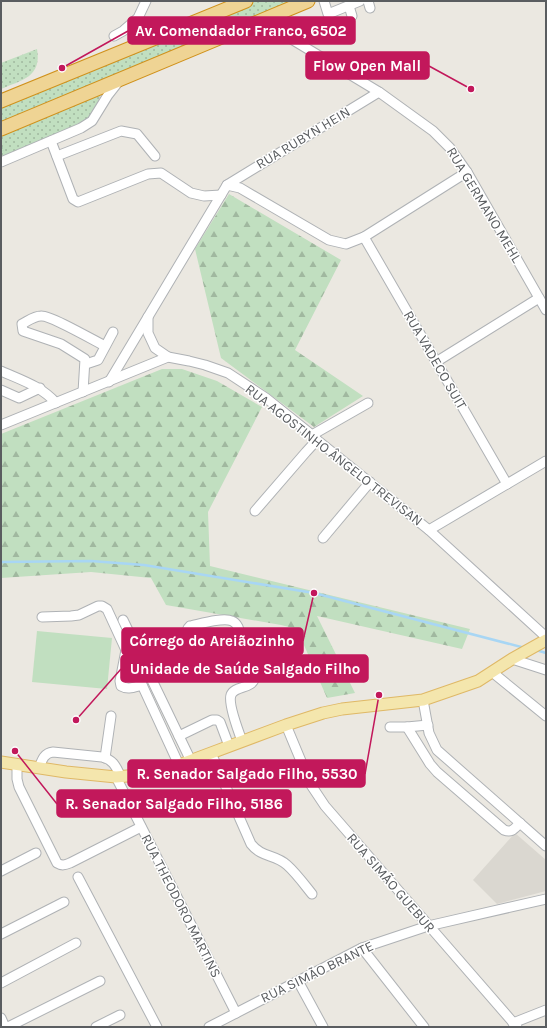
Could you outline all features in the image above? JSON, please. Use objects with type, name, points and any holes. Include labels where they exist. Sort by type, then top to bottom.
[{"type":"highway","points":[[1,101],[246,1]]},
{"type":"highway","points":[[1,129],[308,1]]},
{"type":"main road","points":[[1,762],[66,772],[118,777],[149,774],[191,761],[286,725],[323,713],[423,700],[478,681],[546,638]]},
{"type":"street","points":[[114,36],[123,31],[138,18],[146,1]]},
{"type":"street","points":[[324,1],[328,14],[360,1]]},
{"type":"street","points":[[349,6],[352,16]]},
{"type":"street","name":"RUA GERMANO MEHL","points":[[273,15],[278,26],[288,37],[380,92],[433,131],[450,148],[467,172],[546,310]]},
{"type":"street","points":[[1,162],[81,128],[92,121],[108,95],[121,79]]},
{"type":"street","name":"RUA RUBYN HEIN","points":[[227,184],[380,92]]},
{"type":"street","points":[[57,156],[121,131],[137,134],[155,156]]},
{"type":"street","points":[[51,141],[73,199],[78,202],[148,174],[161,173],[191,193],[204,196],[221,195]]},
{"type":"street","points":[[110,382],[227,184],[240,188],[329,240],[346,244],[364,237],[467,172]]},
{"type":"street","name":"RUA VADECO SUIT","points":[[364,237],[507,484]]},
{"type":"street","points":[[436,362],[539,298]]},
{"type":"street","points":[[83,392],[86,364],[85,359],[61,344],[23,331],[22,324],[32,318],[43,315],[105,346]]},
{"type":"street","points":[[148,317],[148,333],[155,348],[168,357]]},
{"type":"street","points":[[86,364],[98,360],[113,332]]},
{"type":"street","points":[[1,425],[110,382],[168,357]]},
{"type":"street","name":"RUA AGOSTINHO ÂNGELO TREVISAN","points":[[168,357],[205,365],[228,373],[266,398],[429,530],[546,638]]},
{"type":"street","points":[[1,371],[40,388],[56,403]]},
{"type":"street","points":[[1,390],[19,398],[40,388]]},
{"type":"street","points":[[255,512],[306,452],[315,438],[368,403]]},
{"type":"street","points":[[429,530],[546,461]]},
{"type":"street","points":[[323,538],[370,482]]},
{"type":"street","points":[[42,617],[71,616],[98,606],[102,606],[107,609],[179,765]]},
{"type":"street","points":[[123,620],[191,761]]},
{"type":"street","points":[[241,635],[192,646],[189,643],[186,634],[187,629],[190,626],[221,620],[230,620],[236,623],[241,635],[255,677],[251,684],[234,691],[231,695],[230,701],[242,742]]},
{"type":"street","points":[[126,650],[120,681],[121,686],[130,688],[142,685]]},
{"type":"street","points":[[252,667],[278,658]]},
{"type":"street","points":[[512,659],[546,670]]},
{"type":"street","points":[[492,672],[546,716]]},
{"type":"street","points":[[423,700],[429,733],[437,750],[546,846]]},
{"type":"street","points":[[38,768],[45,756],[48,753],[53,752],[105,758],[111,716]]},
{"type":"street","points":[[179,736],[212,720],[217,720],[220,722],[229,746]]},
{"type":"street","name":"RUA SIMÃO GUEBUR","points":[[286,725],[311,785],[325,806],[515,1025]]},
{"type":"street","points":[[390,727],[428,725]]},
{"type":"street","points":[[407,727],[436,772],[468,800],[508,832],[520,823]]},
{"type":"street","points":[[212,753],[251,844],[261,853],[286,864],[312,894]]},
{"type":"street","name":"RUA THEODORO MARTINS","points":[[105,758],[114,763],[118,777],[141,827],[236,1013]]},
{"type":"street","points":[[17,764],[17,779],[19,787],[57,863],[61,866],[70,863],[141,827]]},
{"type":"street","points":[[468,800],[479,787]]},
{"type":"street","points":[[1,871],[36,853]]},
{"type":"street","points":[[78,878],[156,1027]]},
{"type":"street","name":"RUA SIMÃO BRANTE","points":[[209,1027],[220,1024],[236,1013],[362,948],[428,926],[546,899]]},
{"type":"street","points":[[1,934],[64,902]]},
{"type":"street","points":[[1,983],[76,943]]},
{"type":"street","points":[[362,948],[424,1027]]},
{"type":"street","points":[[1,1018],[7,1027],[100,980]]},
{"type":"street","points":[[298,981],[323,1027]]},
{"type":"street","points":[[515,1025],[546,1010]]},
{"type":"street","points":[[96,1027],[120,1014]]},
{"type":"shaded area","points":[[515,833],[546,860],[546,891],[497,904],[473,880]]},
{"type":"green space","points":[[250,1],[295,1],[1,123],[1,107]]},
{"type":"green space","points":[[37,49],[38,58],[33,72],[23,80],[1,89],[1,63]]},
{"type":"green space","points":[[101,94],[97,105],[87,121],[1,158],[1,136]]},
{"type":"green space","points":[[229,194],[341,260],[295,350],[363,396],[314,427],[221,358],[195,249]]},
{"type":"green space","points":[[162,369],[182,369],[217,381],[262,407],[208,512],[210,566],[470,629],[462,649],[317,616],[355,693],[327,698],[297,629],[166,605],[151,578],[91,572],[1,578],[1,434]]},
{"type":"green space","points":[[37,631],[112,638],[107,689],[32,682]]},
{"type":"waterway","points":[[1,562],[91,561],[144,565],[314,593],[525,648]]},
{"type":"waterway","points":[[536,650],[546,653]]},
{"type":"place","name":"Av. Comendador Franco, 6502","points":[[62,68]]},
{"type":"place","name":"Flow Open Mall","points":[[471,89]]},
{"type":"place","name":"Córrego do Areiãozinho","points":[[314,593]]},
{"type":"place","name":"R. Senador Salgado Filho, 5530","points":[[379,695]]},
{"type":"place","name":"Unidade de Saúde Salgado Filho","points":[[76,720]]},
{"type":"place","name":"R. Senador Salgado Filho, 5186","points":[[15,751]]}]
